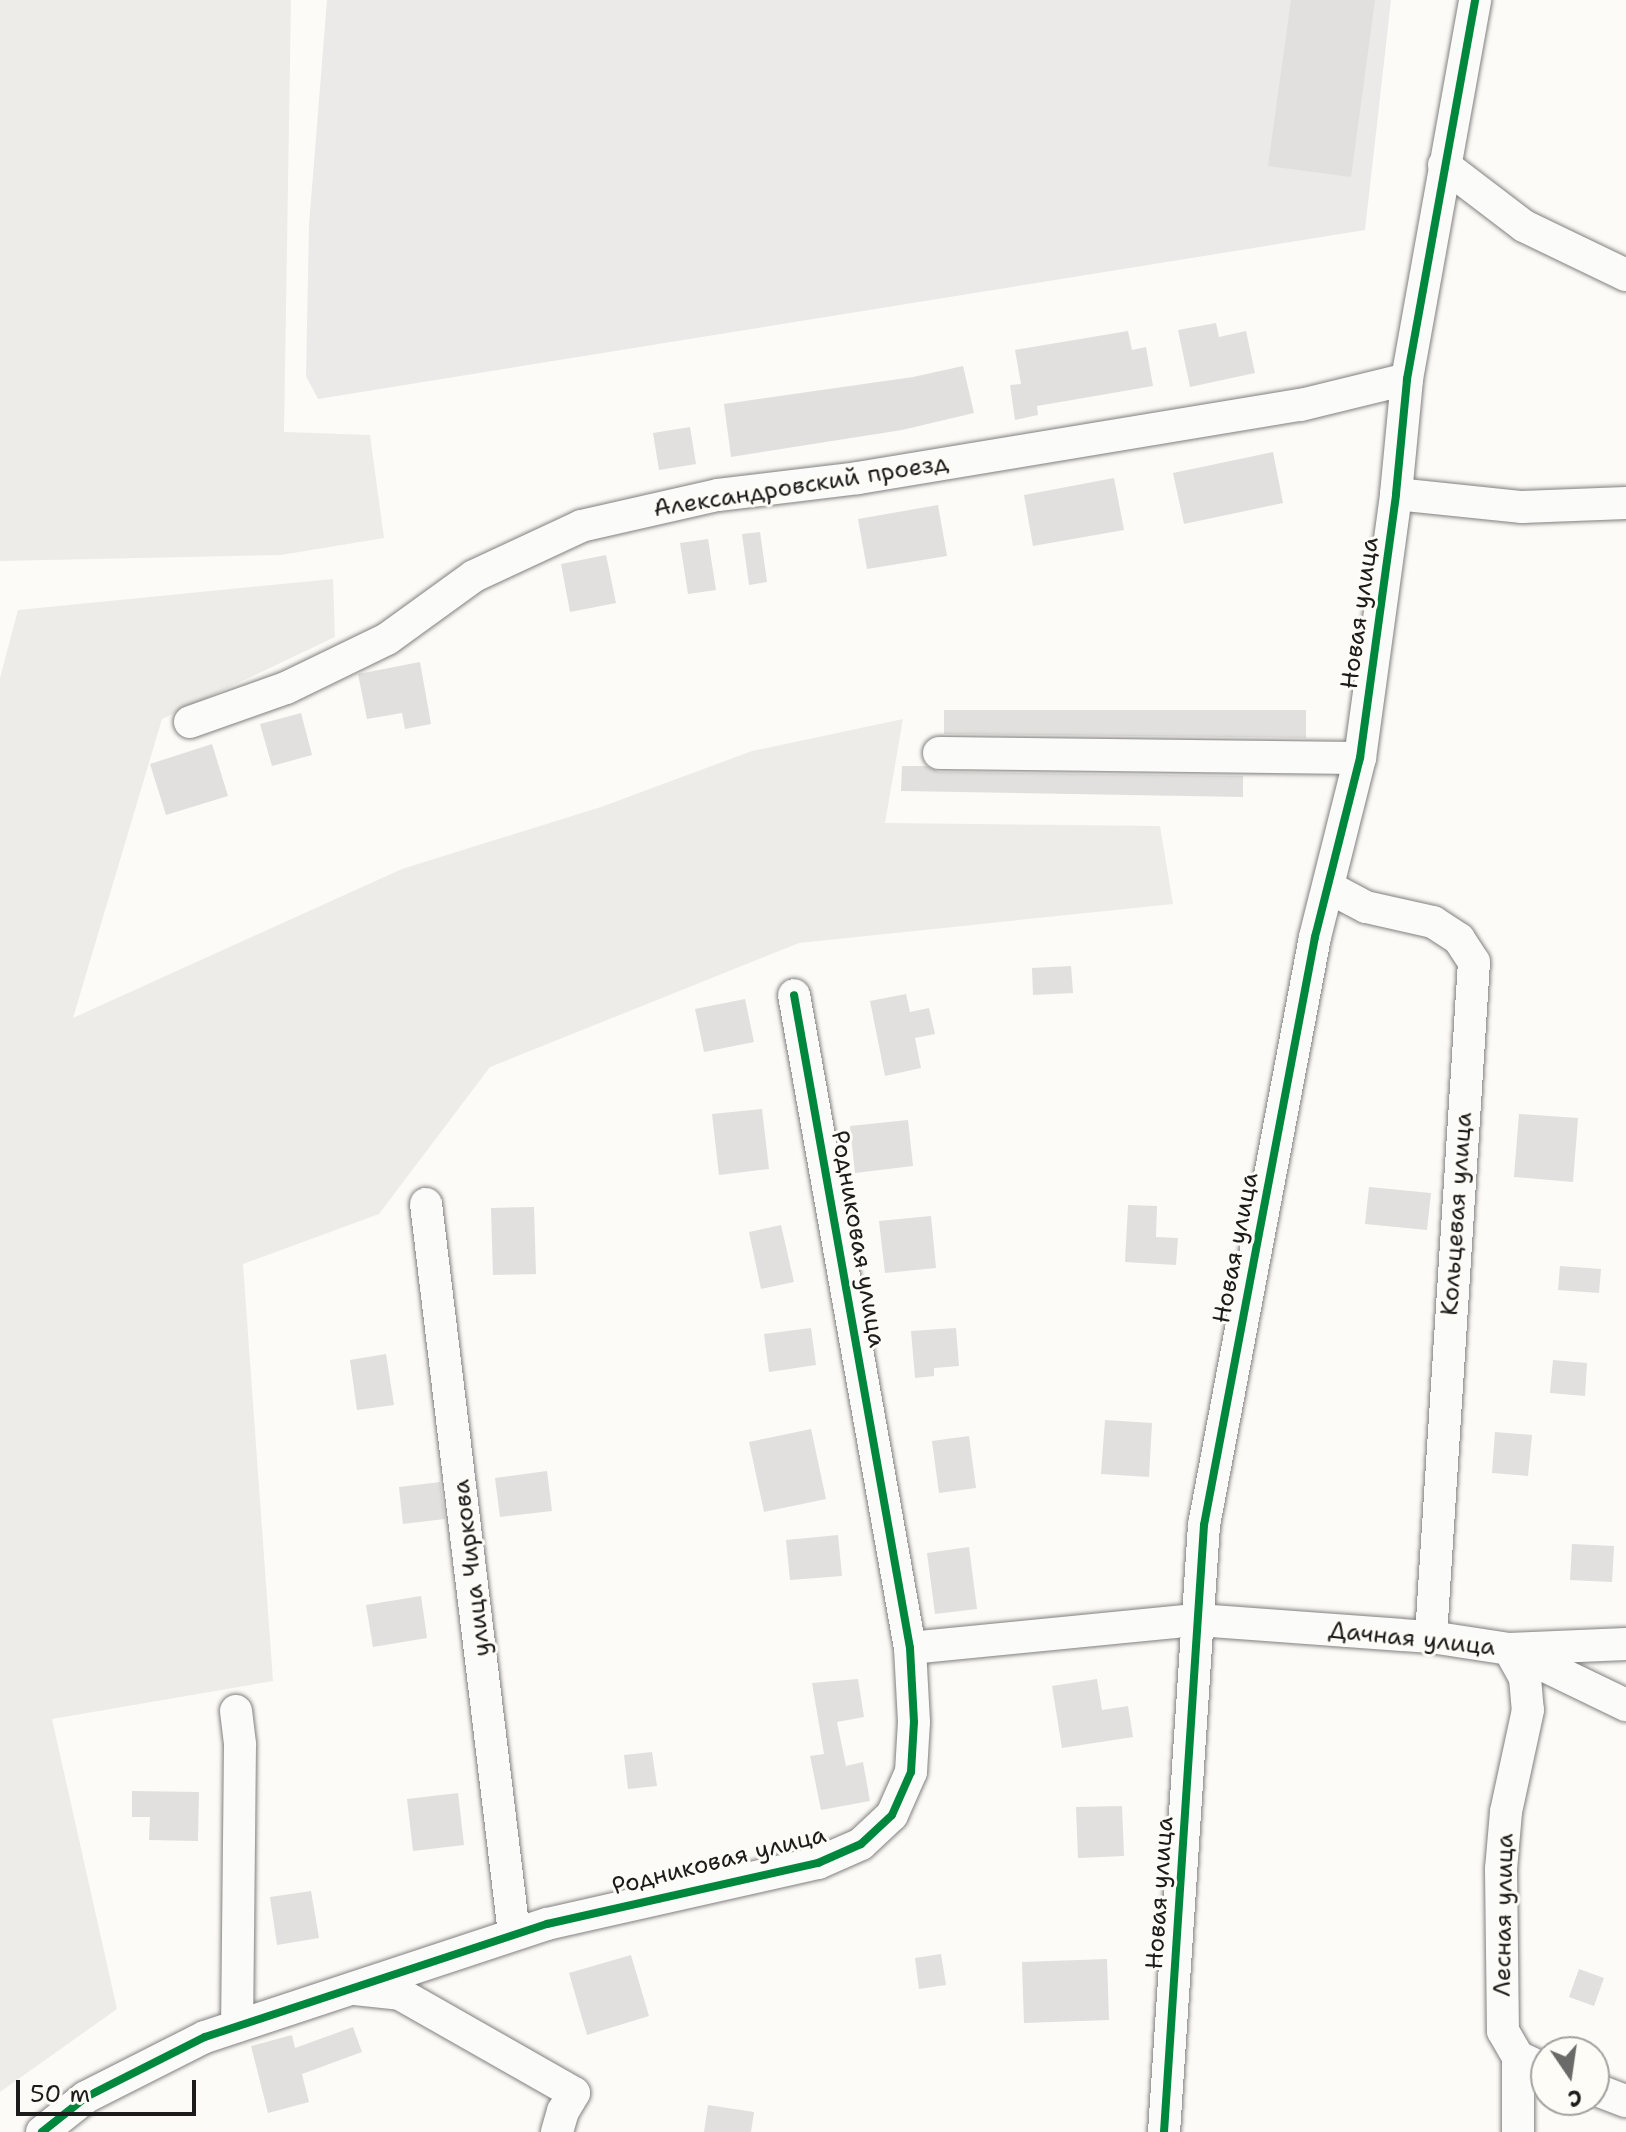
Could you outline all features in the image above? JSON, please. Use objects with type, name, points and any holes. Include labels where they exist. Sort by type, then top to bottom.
[{"type":"street","name":"Новая улица","points":[[1164,2132],[1204,1525],[1328,887],[1360,758],[1396,494],[1407,379],[1475,0]]},
{"type":"street","points":[[1444,165],[1524,226],[1626,275]]},
{"type":"street","name":"Александровский проезд","points":[[190,722],[286,688],[387,639],[474,576],[581,526],[718,495],[858,478],[1301,405],[1407,379]]},
{"type":"street","points":[[1396,494],[1522,507],[1626,503]]},
{"type":"street","points":[[939,753],[1360,758]]},
{"type":"street","name":"Кольцевая улица","points":[[1328,887],[1366,907],[1433,922],[1459,939],[1474,962],[1431,1637]]},
{"type":"street","name":"Родниковая улица","points":[[42,2132],[86,2097],[205,2037],[514,1933],[675,1893],[818,1863],[861,1844],[892,1815],[911,1772],[914,1722],[910,1648],[794,995]]},
{"type":"street","name":"улица Чиркова","points":[[426,1204],[514,1933]]},
{"type":"street","name":"Дачная улица","points":[[910,1648],[1198,1620],[1431,1637],[1509,1649],[1626,1644]]},
{"type":"street","points":[[1509,1649],[1626,1705]]},
{"type":"street","name":"Лесная улица","points":[[1509,1649],[1525,1678],[1528,1710],[1506,1812],[1501,1869],[1503,2031],[1530,2062]]},
{"type":"street","points":[[236,1711],[240,1745],[237,2026]]},
{"type":"street","points":[[348,1988],[400,1994],[574,2093],[563,2111],[557,2132]]},
{"type":"street","points":[[1518,2132],[1530,2074]]},
{"type":"shaded area","points":[[0,0],[291,0],[284,432],[370,435],[384,538],[281,555],[0,561]]},
{"type":"shaded area","points":[[327,0],[1391,0],[1365,230],[318,399],[306,376],[309,225]]},
{"type":"shaded area","points":[[333,579],[335,637],[162,719],[73,1018],[402,869],[601,807],[752,751],[903,719],[885,823],[1160,826],[1173,904],[799,943],[490,1067],[379,1214],[243,1264],[273,1681],[52,1719],[117,2009],[0,2092],[0,678],[18,610]]},
{"type":"building","points":[[1291,0],[1375,0],[1351,177],[1268,166]]},
{"type":"building","points":[[1216,323],[1219,337],[1246,331],[1255,373],[1190,387],[1178,330]]},
{"type":"building","points":[[1128,331],[1132,350],[1146,347],[1153,386],[1037,406],[1038,415],[1015,420],[1010,385],[1021,384],[1015,350]]},
{"type":"building","points":[[963,366],[974,413],[902,430],[731,457],[724,404],[913,377]]},
{"type":"building","points":[[690,427],[696,464],[659,470],[653,433]]},
{"type":"building","points":[[1273,452],[1283,503],[1184,524],[1173,473]]},
{"type":"building","points":[[1114,478],[1124,530],[1033,546],[1024,495]]},
{"type":"building","points":[[938,505],[947,556],[867,569],[858,519]]},
{"type":"building","points":[[760,532],[767,582],[749,585],[742,534]]},
{"type":"building","points":[[708,539],[716,590],[688,594],[680,543]]},
{"type":"building","points":[[606,555],[616,603],[570,612],[561,564]]},
{"type":"building","points":[[420,662],[431,724],[405,729],[402,713],[367,719],[358,674]]},
{"type":"building","points":[[944,710],[1306,710],[1306,738],[944,734]]},
{"type":"building","points":[[301,713],[312,755],[272,766],[260,724]]},
{"type":"building","points":[[212,744],[228,796],[166,815],[150,764]]},
{"type":"building","points":[[902,766],[926,766],[939,772],[1243,776],[1243,797],[901,791]]},
{"type":"building","points":[[1071,966],[1073,993],[1033,995],[1032,968]]},
{"type":"building","points":[[906,994],[910,1012],[929,1008],[935,1034],[915,1038],[921,1068],[885,1076],[870,1001]]},
{"type":"building","points":[[745,999],[754,1042],[704,1052],[695,1009]]},
{"type":"building","points":[[762,1109],[769,1169],[719,1175],[712,1114]]},
{"type":"building","points":[[1519,1114],[1578,1118],[1573,1182],[1514,1177]]},
{"type":"building","points":[[908,1120],[913,1166],[855,1173],[850,1126]]},
{"type":"building","points":[[1369,1187],[1431,1193],[1427,1230],[1365,1224]]},
{"type":"building","points":[[1128,1205],[1157,1206],[1156,1237],[1178,1238],[1176,1265],[1125,1262]]},
{"type":"building","points":[[534,1207],[536,1274],[493,1275],[491,1208]]},
{"type":"building","points":[[931,1216],[936,1268],[885,1273],[879,1221]]},
{"type":"building","points":[[781,1225],[794,1282],[761,1289],[749,1232]]},
{"type":"building","points":[[1560,1266],[1601,1269],[1599,1293],[1558,1290]]},
{"type":"building","points":[[811,1328],[816,1365],[769,1372],[764,1334]]},
{"type":"building","points":[[956,1328],[959,1366],[934,1368],[934,1376],[915,1378],[911,1331]]},
{"type":"building","points":[[386,1354],[394,1405],[357,1410],[350,1360]]},
{"type":"building","points":[[1553,1360],[1587,1363],[1585,1396],[1550,1393]]},
{"type":"building","points":[[1105,1420],[1152,1423],[1149,1477],[1101,1474]]},
{"type":"building","points":[[811,1429],[826,1499],[764,1512],[749,1442]]},
{"type":"building","points":[[1495,1432],[1532,1435],[1528,1476],[1492,1473]]},
{"type":"building","points":[[969,1436],[976,1488],[939,1493],[932,1441]]},
{"type":"building","points":[[547,1471],[552,1511],[500,1517],[495,1478]]},
{"type":"building","points":[[440,1482],[445,1519],[403,1524],[399,1487]]},
{"type":"building","points":[[838,1535],[842,1576],[790,1580],[786,1540]]},
{"type":"building","points":[[1572,1544],[1614,1546],[1612,1582],[1570,1580]]},
{"type":"building","points":[[969,1547],[977,1609],[935,1614],[927,1553]]},
{"type":"building","points":[[421,1596],[427,1638],[373,1647],[366,1605]]},
{"type":"building","points":[[858,1679],[864,1717],[837,1722],[846,1766],[863,1762],[870,1801],[821,1810],[810,1756],[824,1754],[812,1683]]},
{"type":"building","points":[[1097,1679],[1102,1710],[1128,1706],[1133,1737],[1062,1748],[1052,1686]]},
{"type":"building","points":[[652,1752],[657,1786],[628,1789],[624,1755]]},
{"type":"building","points":[[132,1791],[199,1792],[198,1841],[149,1840],[150,1817],[132,1817]]},
{"type":"building","points":[[458,1793],[464,1845],[413,1851],[407,1799]]},
{"type":"building","points":[[1122,1806],[1124,1856],[1078,1858],[1076,1807]]},
{"type":"building","points":[[311,1891],[319,1938],[277,1945],[270,1897]]},
{"type":"building","points":[[941,1954],[946,1985],[919,1989],[915,1958]]},
{"type":"building","points":[[631,1955],[649,2016],[587,2035],[569,1973]]},
{"type":"building","points":[[1107,1959],[1109,2020],[1024,2023],[1022,1962]]},
{"type":"building","points":[[1579,1969],[1604,1978],[1594,2006],[1569,1997]]},
{"type":"building","points":[[353,2027],[362,2052],[302,2074],[309,2102],[268,2113],[251,2046],[292,2035],[295,2048]]},
{"type":"building","points":[[708,2105],[754,2112],[751,2132],[704,2132]]},
{"type":"cycle path","points":[[1164,2132],[1204,1525],[1315,937],[1360,758],[1396,494],[1407,379],[1475,0]]},
{"type":"cycle path","points":[[42,2132],[86,2097],[205,2037],[547,1924],[818,1863],[861,1844],[892,1815],[911,1772],[914,1722],[910,1648],[794,995]]}]
